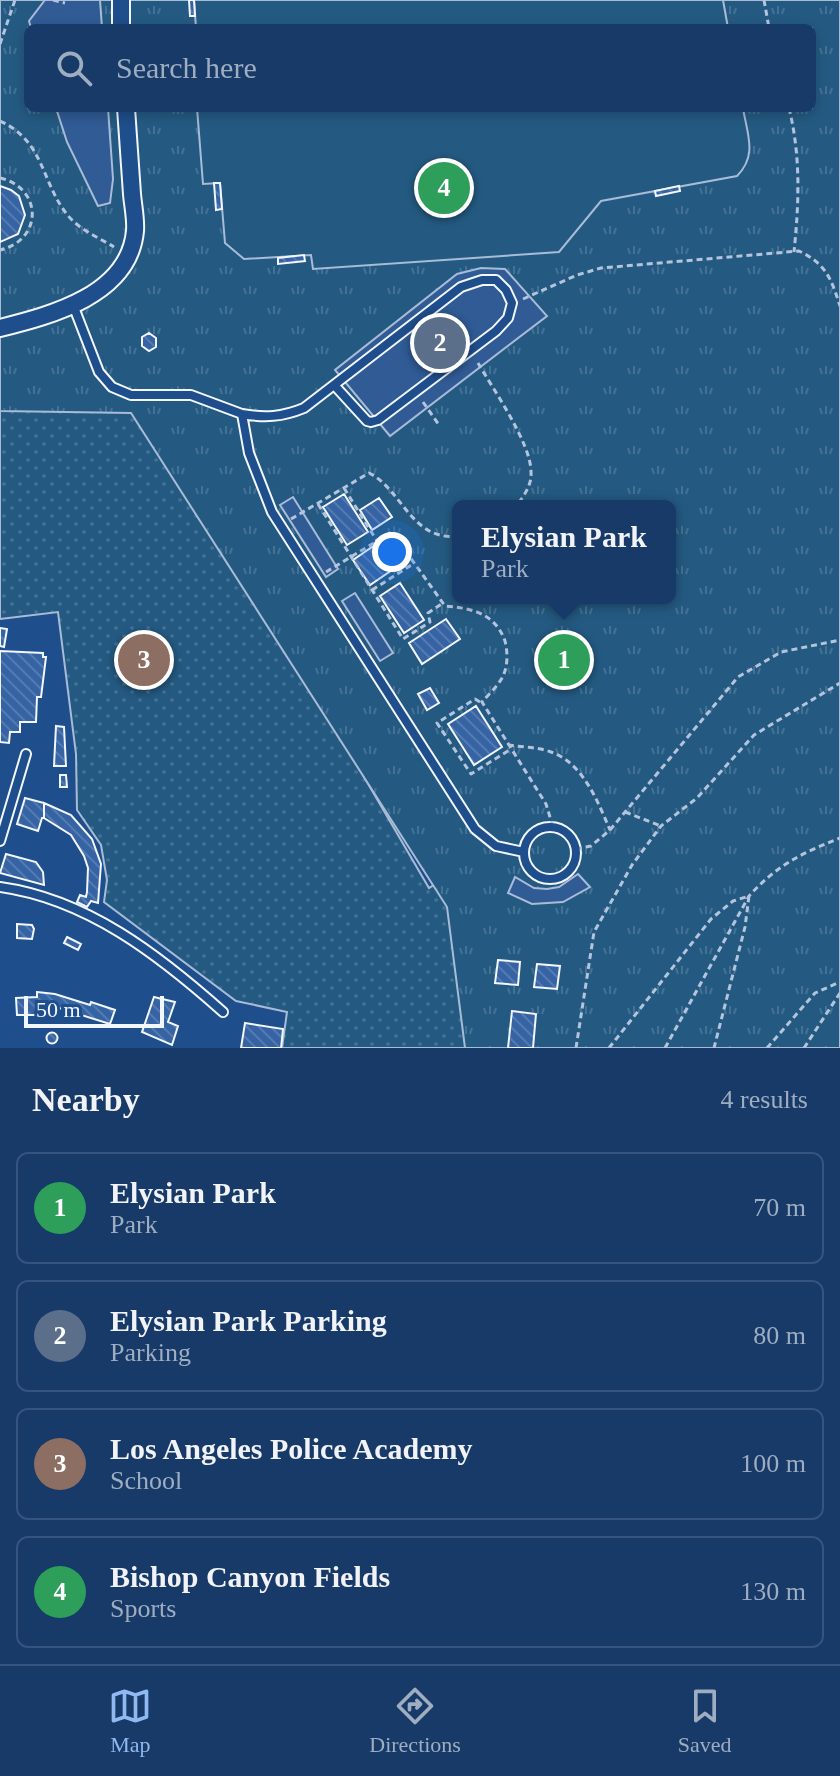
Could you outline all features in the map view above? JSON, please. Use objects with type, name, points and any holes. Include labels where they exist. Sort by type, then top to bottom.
[{"type":"street","points":[[121,0],[121,24]]},
{"type":"street","points":[[0,328],[73,305],[112,281],[129,255],[135,230],[126,112]]},
{"type":"lane","points":[[73,305],[99,372],[112,387],[131,395],[149,397],[191,395],[242,414],[266,418],[287,415],[304,408],[461,287],[482,280],[496,280],[506,290],[512,303],[508,318],[496,331],[371,422],[335,386]]},
{"type":"lane","points":[[242,414],[249,453],[272,512],[475,829],[496,846],[524,852]]},
{"type":"lane","points":[[0,841],[26,754]]},
{"type":"lane","points":[[544,827],[553,827],[569,834],[576,849],[573,866],[552,879],[535,874],[525,861],[524,852],[530,836],[544,827]]},
{"type":"lane","points":[[0,887],[26,890],[71,906],[105,924],[148,951],[223,1012]]},
{"type":"path","points":[[0,44],[15,0]]},
{"type":"path","points":[[53,0],[65,3]]},
{"type":"path","points":[[764,0],[768,24]]},
{"type":"path","points":[[790,112],[796,133],[800,192],[794,252]]},
{"type":"path","points":[[0,121],[26,138],[59,203],[72,221],[129,255]]},
{"type":"path","points":[[0,178],[22,189],[32,210],[27,232],[20,241],[0,250]]},
{"type":"path","points":[[512,303],[601,268],[799,251],[817,260],[832,280],[840,306]]},
{"type":"path","points":[[471,350],[527,453],[532,473],[527,492],[521,500]]},
{"type":"path","points":[[416,391],[439,425]]},
{"type":"path","points":[[281,525],[369,473],[381,479],[416,523],[452,537]]},
{"type":"path","points":[[344,488],[377,541]]},
{"type":"path","points":[[318,504],[403,639],[430,622],[428,613],[443,603]]},
{"type":"path","points":[[315,579],[392,532],[445,606],[467,608],[489,617],[499,627],[507,651],[503,677],[482,702]]},
{"type":"path","points":[[372,590],[414,563]]},
{"type":"path","points":[[576,849],[591,846],[610,830],[738,677],[781,652],[840,640]]},
{"type":"path","points":[[576,1048],[594,932],[632,865],[661,826],[697,798],[754,735],[840,683]]},
{"type":"path","points":[[553,827],[546,804],[510,747],[482,702],[475,699],[437,723],[471,774],[510,747],[553,752],[575,767],[595,796],[610,830]]},
{"type":"path","points":[[625,812],[661,826]]},
{"type":"path","points":[[665,1048],[749,896],[766,877],[798,854],[840,838]]},
{"type":"path","points":[[609,1048],[711,919],[733,901],[749,896]]},
{"type":"path","points":[[714,1048],[745,927],[749,896]]},
{"type":"path","points":[[767,1048],[815,993],[840,982]]},
{"type":"path","points":[[804,1048],[840,993]]},
{"type":"green space","points":[[0,0],[840,0],[840,1048],[465,1048],[447,907],[131,413],[0,411]]},
{"type":"green space","points":[[194,0],[723,0],[727,24],[196,24]]},
{"type":"green space","points":[[197,112],[744,112],[748,135],[747,160],[737,176],[601,201],[559,252],[313,269],[311,255],[244,259],[225,243],[220,183],[203,184]]},
{"type":"green space","points":[[0,346],[138,404],[260,599],[429,888],[466,864],[483,1048],[282,1048],[287,1012],[236,1001],[104,902],[107,880],[101,845],[77,810],[76,754],[58,612],[0,619]]},
{"type":"shaded area","points":[[45,0],[100,0],[102,24],[30,24]]},
{"type":"shaded area","points":[[57,112],[108,112],[113,179],[110,203],[98,206],[67,142]]},
{"type":"shaded area","points":[[481,268],[505,269],[547,316],[390,436],[335,370],[457,274]]},
{"type":"shaded area","points":[[293,497],[338,569],[326,577],[280,505]]},
{"type":"shaded area","points":[[355,593],[393,653],[380,661],[342,601]]},
{"type":"shaded area","points":[[578,874],[590,887],[563,902],[532,904],[508,893],[515,877],[534,888],[547,889],[559,887]]},
{"type":"building","points":[[189,0],[194,0],[195,16],[190,16]]},
{"type":"building","points":[[214,183],[220,183],[222,209],[216,210]]},
{"type":"building","points":[[0,186],[19,196],[25,215],[18,234],[0,242]]},
{"type":"building","points":[[679,186],[680,191],[656,196],[655,191]]},
{"type":"building","points":[[304,255],[305,261],[278,264],[278,258]]},
{"type":"building","points":[[149,333],[156,338],[156,347],[149,351],[142,346],[142,337]]},
{"type":"building","points":[[344,494],[368,532],[347,545],[323,507]]},
{"type":"building","points":[[379,498],[392,517],[372,530],[360,510]]},
{"type":"building","points":[[378,543],[395,568],[370,585],[353,560]]},
{"type":"building","points":[[400,583],[424,620],[404,633],[380,596]]},
{"type":"building","points":[[446,619],[460,639],[422,664],[409,643]]},
{"type":"building","points":[[0,628],[7,629],[4,647],[0,646]]},
{"type":"building","points":[[0,651],[43,653],[46,657],[41,697],[37,697],[36,722],[20,722],[20,732],[10,732],[9,743],[0,742]]},
{"type":"building","points":[[430,688],[439,703],[427,710],[418,694]]},
{"type":"building","points":[[476,706],[502,747],[474,765],[448,724]]},
{"type":"building","points":[[56,726],[64,727],[66,766],[54,766]]},
{"type":"building","points":[[60,775],[66,775],[67,787],[60,787]]},
{"type":"building","points":[[25,798],[44,803],[44,818],[38,831],[17,824]]},
{"type":"building","points":[[44,803],[71,815],[92,839],[101,864],[98,903],[91,901],[87,907],[77,902],[80,895],[86,897],[87,892],[88,868],[84,856],[71,835],[44,818]]},
{"type":"building","points":[[6,854],[36,862],[43,872],[44,885],[0,873]]},
{"type":"building","points":[[17,924],[32,925],[32,939],[17,938]]},
{"type":"building","points":[[67,937],[81,944],[78,950],[64,943]]},
{"type":"building","points":[[498,960],[520,962],[518,985],[495,983]]},
{"type":"building","points":[[537,964],[560,966],[557,989],[534,987]]},
{"type":"building","points":[[37,992],[115,1010],[110,1024],[43,1003],[43,1015],[17,1015],[16,998],[37,997]]},
{"type":"building","points":[[154,997],[175,1002],[168,1022],[178,1026],[172,1045],[142,1032]]},
{"type":"building","points":[[512,1011],[536,1014],[533,1048],[508,1048]]},
{"type":"building","points":[[245,1023],[283,1029],[281,1048],[241,1048]]},
{"type":"building","points":[[52,1033],[57,1038],[52,1043],[47,1038]]},
{"type":"place","name":"Bishop Canyon Fields","points":[[444,188]]},
{"type":"place","name":"Elysian Park Parking","points":[[440,343]]},
{"type":"place","name":"Los Angeles Police Academy","points":[[144,660]]},
{"type":"place","name":"Elysian Park","points":[[564,660]]}]
